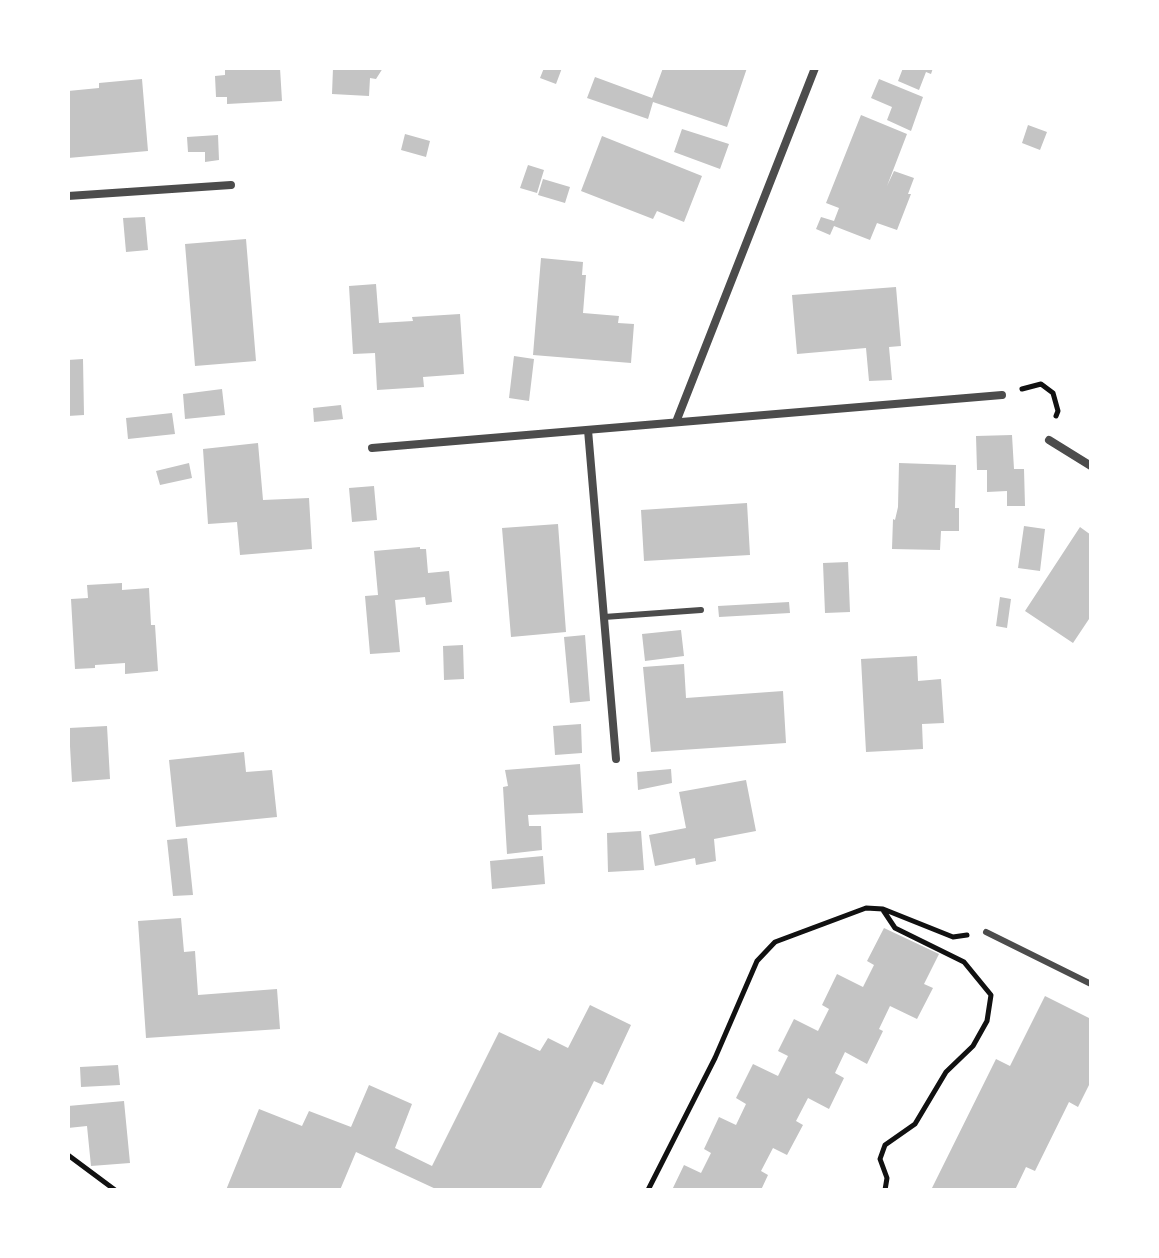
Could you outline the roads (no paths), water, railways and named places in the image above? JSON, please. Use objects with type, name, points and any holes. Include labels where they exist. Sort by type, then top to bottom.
[{"type":"street","points":[[676,422],[815,68]]},
{"type":"street","points":[[68,196],[231,185]]},
{"type":"street","points":[[372,448],[1002,395]]},
{"type":"street","points":[[588,430],[616,759]]},
{"type":"street","points":[[1049,440],[1091,466]]},
{"type":"lane","points":[[604,617],[701,610]]},
{"type":"lane","points":[[986,932],[1091,984]]}]
